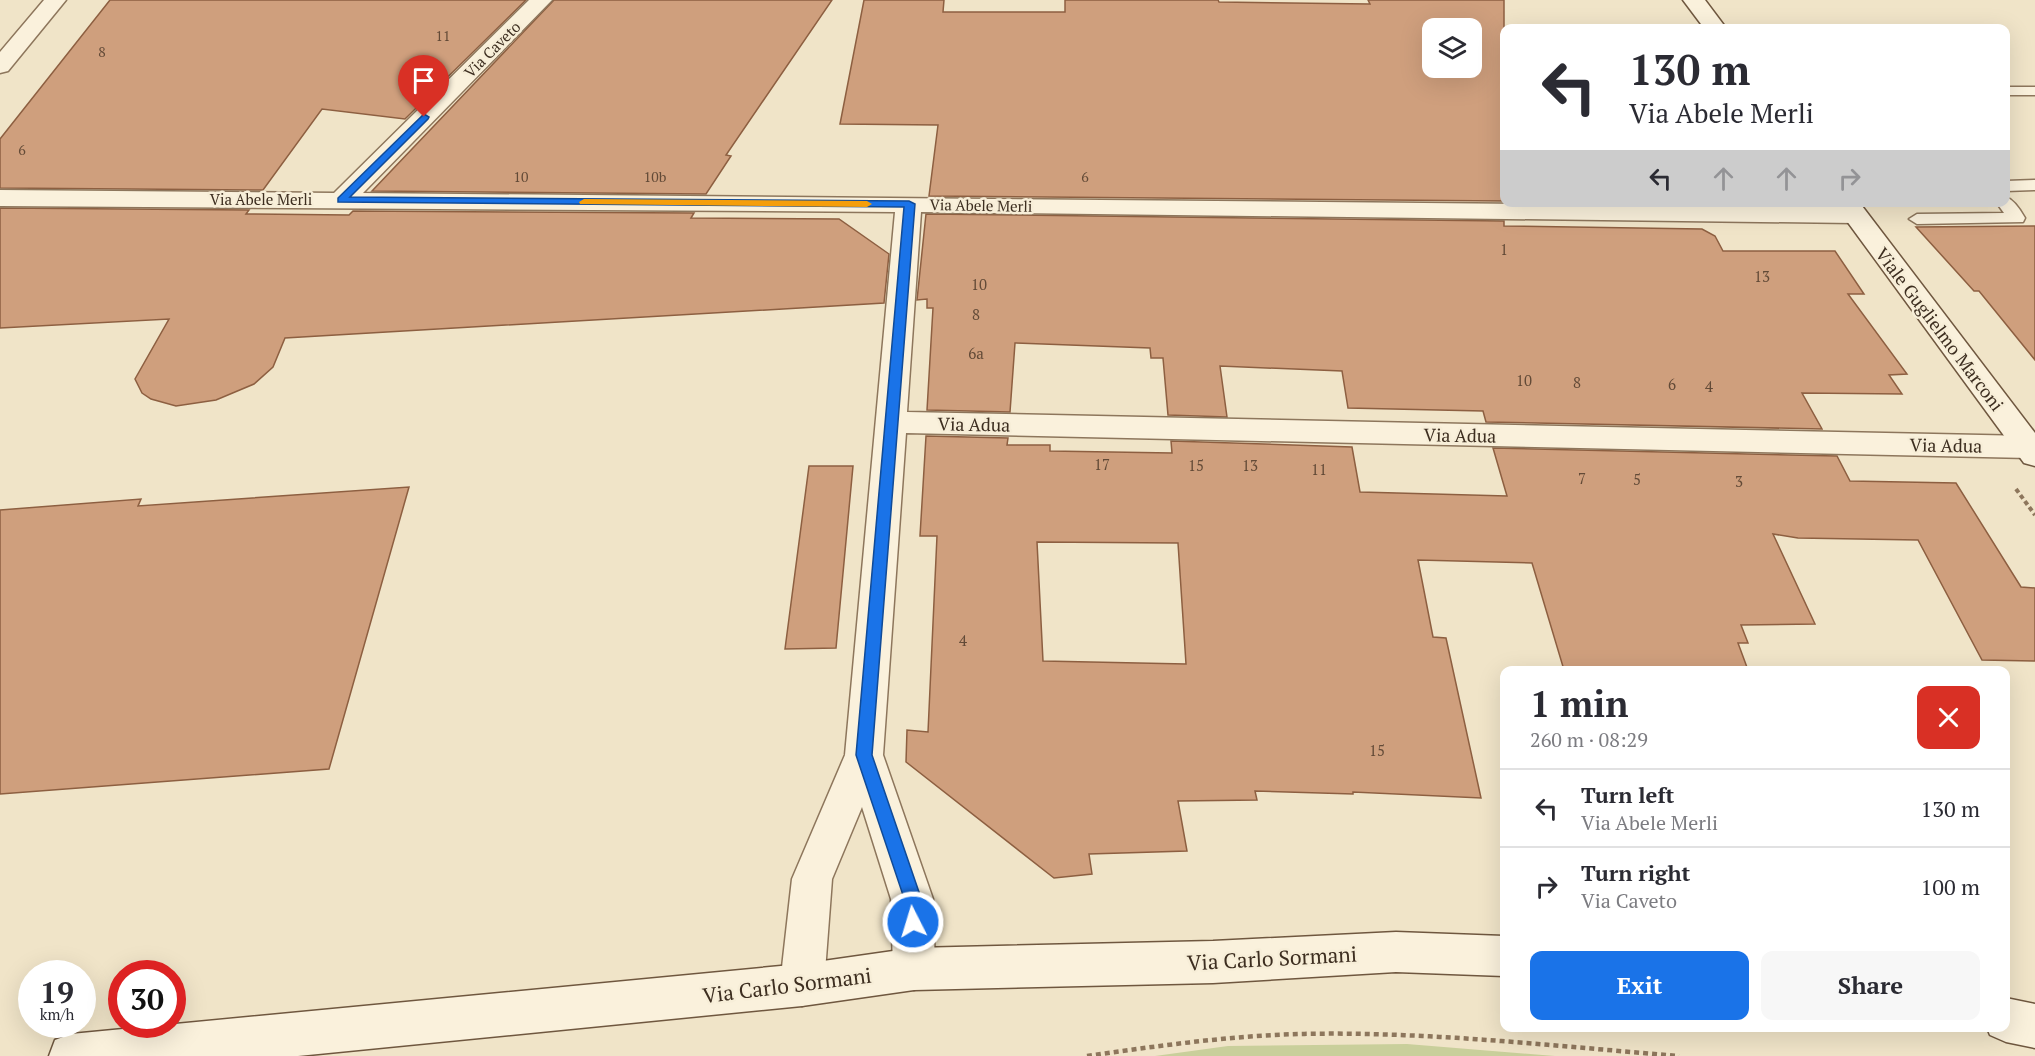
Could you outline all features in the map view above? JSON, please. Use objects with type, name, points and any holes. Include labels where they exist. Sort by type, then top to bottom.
[{"type":"street","points":[[0,66],[55,0]]},
{"type":"street","name":"Via Caveto","points":[[341,200],[541,0]]},
{"type":"street","points":[[1694,0],[1712,24]]},
{"type":"street","name":"Via Abele Merli","points":[[0,198],[1849,209]]},
{"type":"street","points":[[801,985],[812,879],[864,755],[909,204]]},
{"type":"street","name":"Viale Guglielmo Marconi","points":[[1849,209],[2032,451]]},
{"type":"street","name":"Via Adua","points":[[891,422],[2032,451]]},
{"type":"street","points":[[864,755],[912,898],[914,969]]},
{"type":"street","name":"Via Carlo Sormani","points":[[71,1056],[801,985],[914,969],[1213,962],[1396,952],[1500,956]]},
{"type":"street","points":[[2010,1021],[2035,1026]]},
{"type":"lane","points":[[2010,91],[2035,91]]},
{"type":"lane","points":[[2010,186],[2035,185]]},
{"type":"lane","points":[[1917,219],[2017,218],[2008,207]]},
{"type":"path","points":[[1087,1056],[1205,1039],[1329,1034],[1475,1039],[1679,1056]]},
{"type":"green space","points":[[1407,1044],[1555,1056],[1155,1056],[1228,1046]]},
{"type":"building","points":[[110,0],[526,0],[405,119],[322,109],[263,190],[0,188],[0,139]]},
{"type":"building","points":[[554,0],[832,0],[726,155],[731,156],[706,194],[372,191]]},
{"type":"building","points":[[864,0],[944,0],[943,12],[1065,12],[1065,0],[1218,0],[1219,2],[1370,4],[1368,0],[1504,0],[1504,24],[1500,24],[1500,201],[929,196],[938,125],[840,124]]},
{"type":"building","points":[[0,208],[249,210],[246,214],[349,215],[353,211],[694,213],[691,218],[839,219],[889,254],[884,303],[285,338],[273,367],[254,384],[216,400],[176,406],[151,399],[142,393],[135,379],[169,319],[0,328]]},
{"type":"building","points":[[926,214],[1504,221],[1504,226],[1702,229],[1715,236],[1723,251],[1835,251],[1864,294],[1848,294],[1907,374],[1889,375],[1902,394],[1802,393],[1822,429],[1486,422],[1483,411],[1348,408],[1342,371],[1220,366],[1227,417],[1168,415],[1163,358],[1151,358],[1150,348],[1015,343],[1010,412],[927,410],[933,308],[927,308],[927,299],[917,300]]},
{"type":"building","points":[[2035,226],[2035,360],[1979,291],[1974,291],[1916,227]]},
{"type":"building","points":[[926,436],[1008,438],[1007,445],[1050,445],[1050,451],[1172,453],[1171,441],[1352,447],[1360,492],[1507,496],[1493,448],[1837,456],[1850,481],[1956,483],[2021,587],[2035,588],[2035,661],[1982,660],[1918,540],[1798,538],[1773,534],[1815,624],[1741,625],[1748,643],[1738,643],[1747,666],[1563,666],[1532,563],[1418,560],[1433,637],[1446,638],[1481,798],[1353,792],[1353,794],[1255,791],[1257,800],[1178,801],[1187,851],[1089,854],[1092,874],[1054,878],[906,762],[907,730],[928,732],[937,536],[920,536]],"holes":[[[1037,542],[1178,543],[1186,664],[1043,661]]]},
{"type":"building","points":[[809,466],[853,466],[836,648],[785,649]]},
{"type":"building","points":[[409,487],[329,769],[0,794],[0,510],[141,499],[138,506]]},
{"type":"slow traffic","points":[[584,202],[867,204]]},
{"type":"route","points":[[424,117],[341,200],[909,204],[864,755],[912,898],[913,922]]}]
